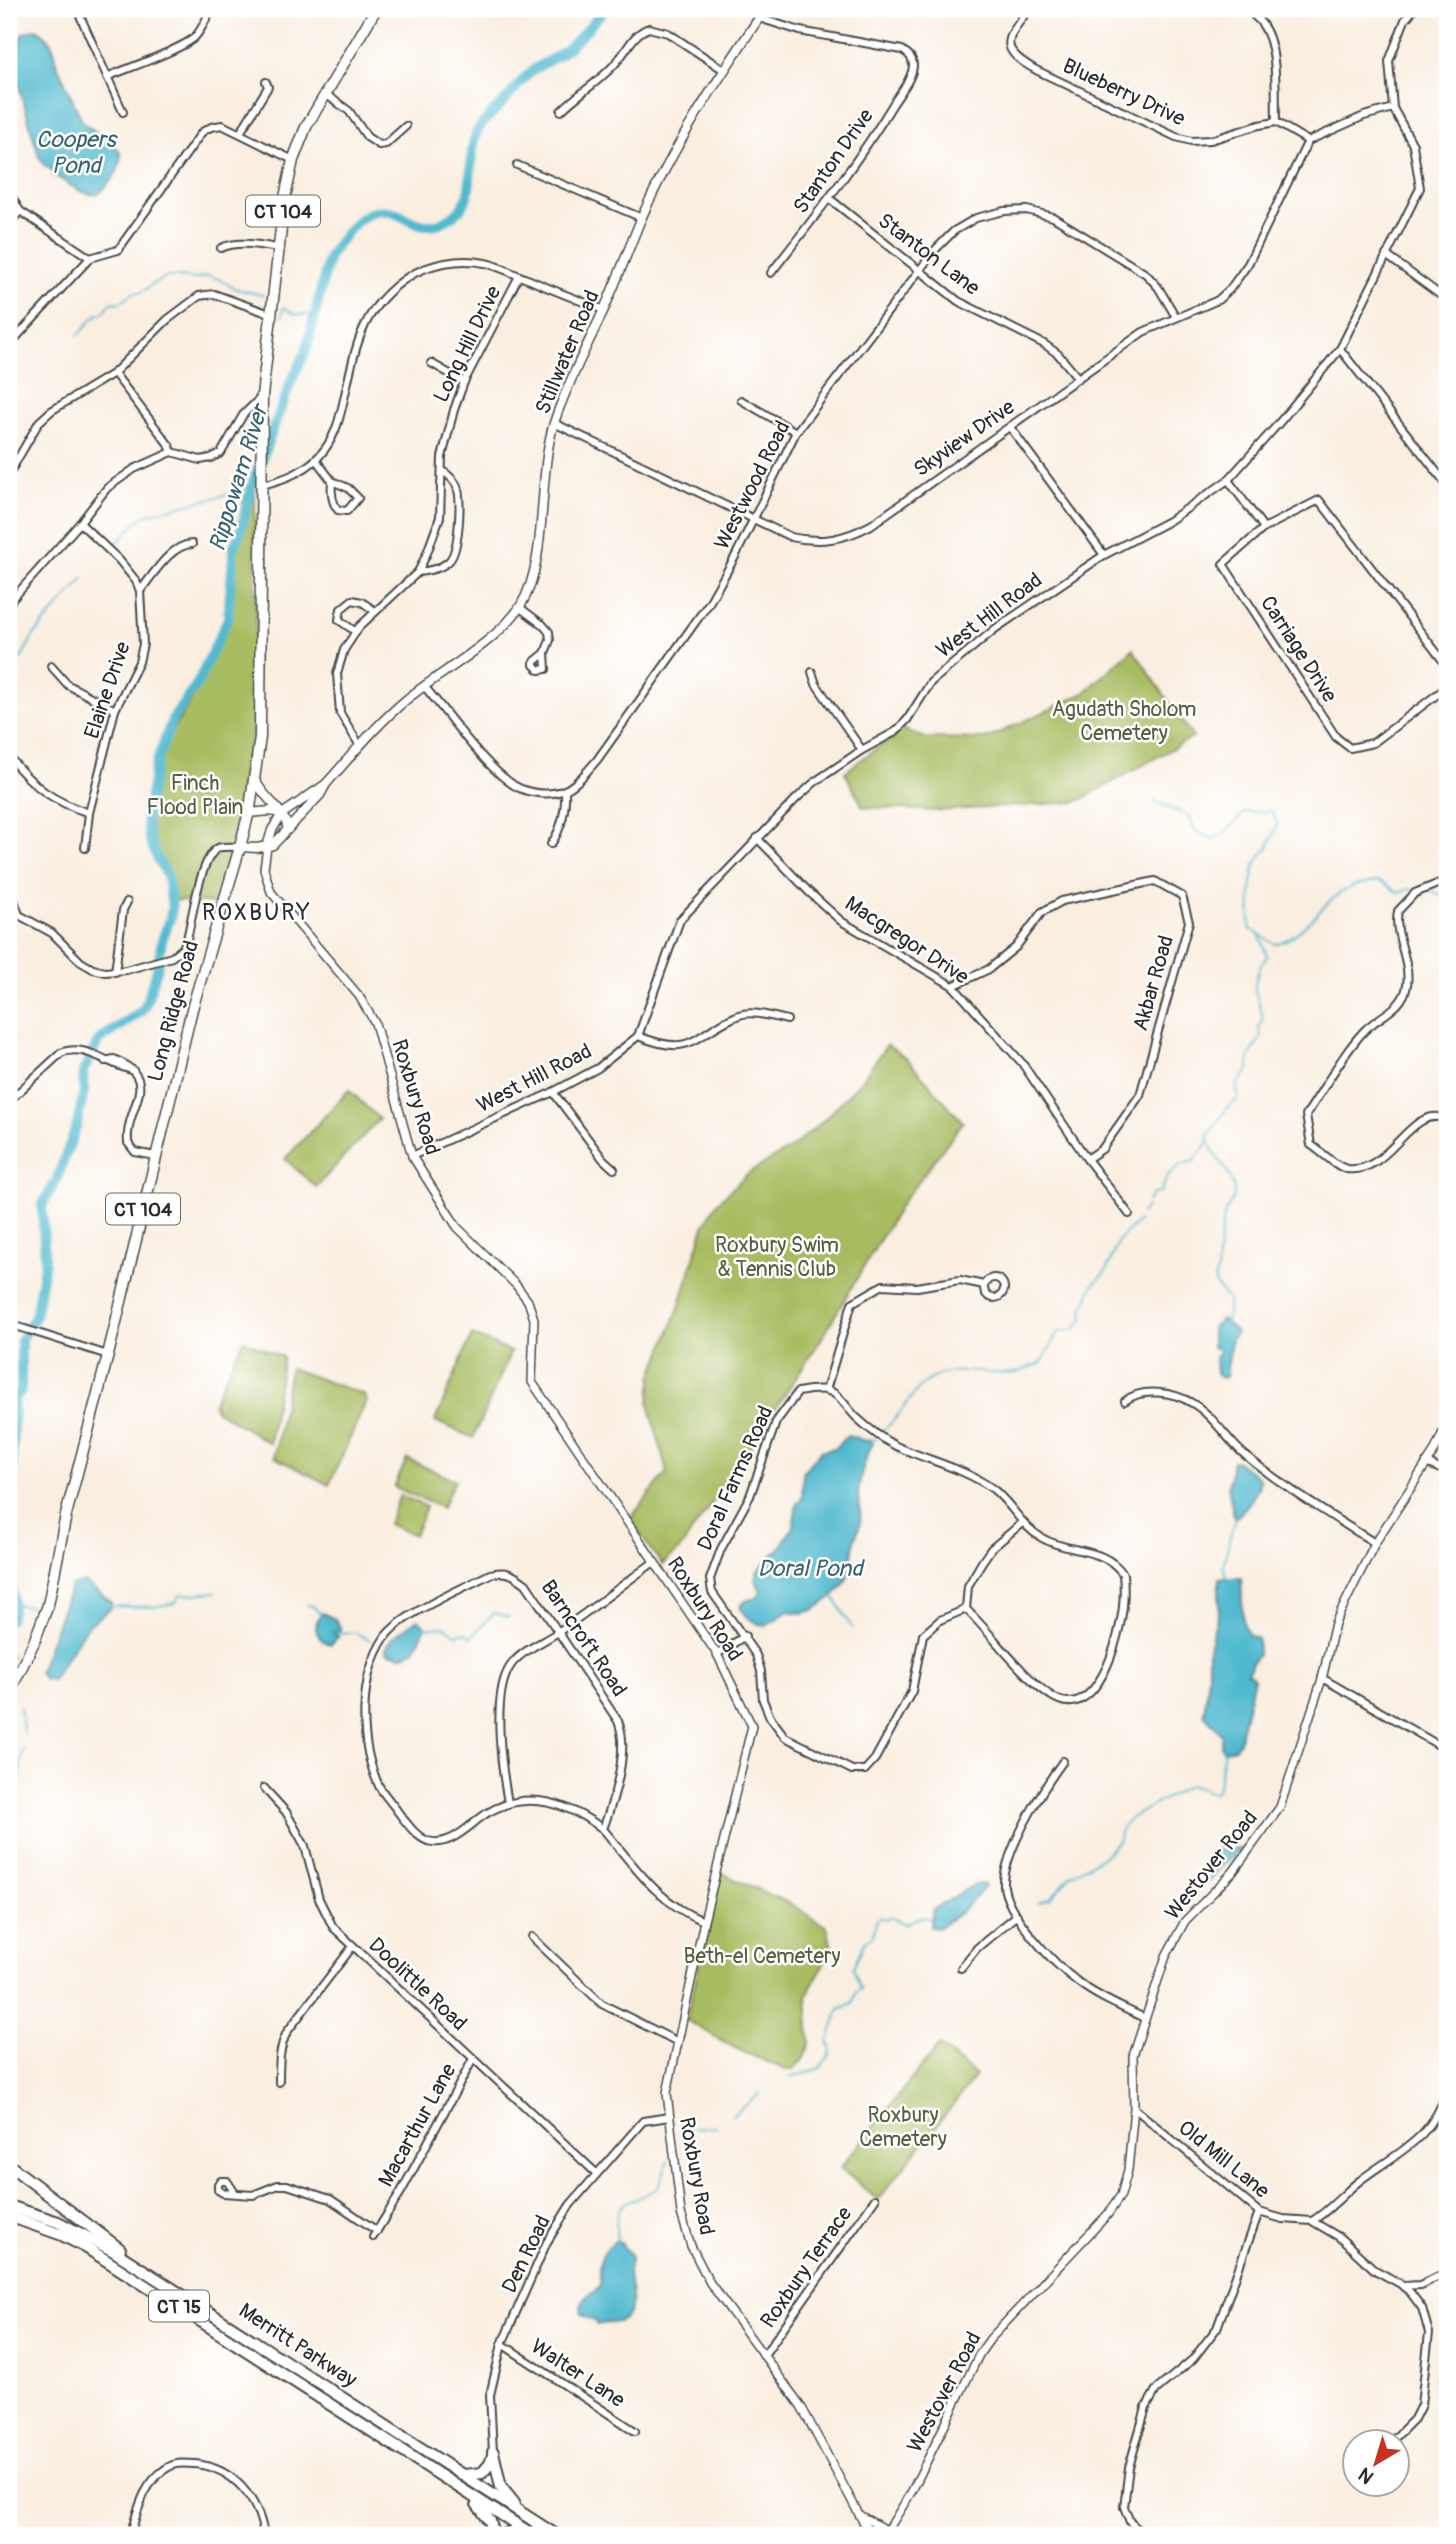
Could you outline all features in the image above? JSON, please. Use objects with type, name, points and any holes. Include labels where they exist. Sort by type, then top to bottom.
[{"type":"highway","points":[[9,2165],[164,2282]]},
{"type":"highway","name":"Merritt Parkway","points":[[9,2206],[36,2213],[82,2233],[164,2282],[556,2535]]},
{"type":"highway","name":"Merritt Parkway","points":[[9,2216],[61,2235],[87,2248],[530,2533]]},
{"type":"highway","points":[[464,2475],[477,2475],[486,2470],[493,2452]]},
{"type":"highway","points":[[493,2452],[500,2487],[530,2517]]},
{"type":"highway","points":[[466,2491],[486,2515],[494,2535]]},
{"type":"highway","points":[[504,2535],[513,2531],[530,2533]]},
{"type":"main road","name":"Long Ridge Road","points":[[9,1693],[30,1651],[48,1605],[68,1508],[108,1355],[155,1156],[192,1009],[240,847],[255,780],[260,737],[262,396],[284,202],[293,160],[324,93],[376,9]]},
{"type":"main road","name":"Stillwater Road","points":[[267,847],[279,840],[393,711],[507,623],[519,607],[531,583],[536,558],[548,451],[554,423],[642,218],[682,139],[765,9]]},
{"type":"main road","points":[[255,780],[261,793],[282,814],[288,829]]},
{"type":"main road","name":"Stillwater Road","points":[[282,814],[326,784]]},
{"type":"main road","points":[[248,813],[271,811],[282,814]]},
{"type":"main road","points":[[240,847],[267,847],[272,830],[282,814]]},
{"type":"street","points":[[78,9],[123,112]]},
{"type":"street","points":[[107,76],[182,45],[194,37],[211,9]]},
{"type":"street","name":"Blueberry Drive","points":[[1029,9],[1007,42],[1018,58],[1036,70],[1158,130],[1191,141],[1211,140],[1276,122]]},
{"type":"street","points":[[1246,9],[1261,22],[1269,36],[1276,122],[1308,141],[1364,117],[1393,108]]},
{"type":"street","name":"West Hill Road","points":[[411,1156],[598,1069],[638,1036],[680,920],[757,838],[816,781],[895,732],[931,681],[995,629],[1104,555],[1169,521],[1228,480],[1279,424],[1340,349],[1420,188],[1413,145],[1393,108],[1389,61],[1405,20],[1414,9]]},
{"type":"street","name":"Stanton Drive","points":[[759,18],[800,31],[902,50],[909,54],[913,64],[908,80],[876,134],[830,199],[771,273]]},
{"type":"street","points":[[561,111],[603,77],[635,37],[649,28],[668,33],[724,70]]},
{"type":"street","points":[[240,132],[268,88],[265,82]]},
{"type":"street","points":[[324,93],[349,111],[368,137],[379,145],[386,144],[406,126]]},
{"type":"street","points":[[9,345],[90,258],[118,250],[202,132],[222,125],[293,160]]},
{"type":"street","name":"Skyview Drive","points":[[554,423],[792,537],[809,540],[838,539],[856,533],[872,525],[1143,332],[1218,300],[1240,277],[1308,141]]},
{"type":"street","points":[[517,165],[642,218]]},
{"type":"street","points":[[9,192],[20,211],[90,258]]},
{"type":"street","name":"Stanton Lane","points":[[830,199],[958,302],[1044,344],[1058,354],[1079,378]]},
{"type":"street","points":[[9,224],[20,211]]},
{"type":"street","name":"Westwood Road","points":[[565,790],[577,782],[597,760],[709,603],[754,520],[796,432],[935,250],[954,231],[976,218],[1004,211],[1040,213],[1053,217],[1146,274],[1158,287],[1176,317]]},
{"type":"street","points":[[221,248],[233,244],[255,244],[278,248]]},
{"type":"street","points":[[1385,255],[1447,298]]},
{"type":"street","points":[[262,480],[295,475],[316,460],[333,436],[340,419],[359,336],[373,307],[384,295],[415,273],[435,265],[460,261],[486,263],[604,310]]},
{"type":"street","name":"Long Hill Drive","points":[[360,746],[340,713],[337,674],[344,650],[375,611],[418,572],[440,517],[446,438],[464,382],[519,276]]},
{"type":"street","points":[[9,474],[39,422],[51,411],[114,373],[167,320],[200,296],[214,294],[270,314]]},
{"type":"street","points":[[1340,349],[1447,485]]},
{"type":"street","points":[[430,363],[464,382]]},
{"type":"street","points":[[114,373],[173,452]]},
{"type":"street","points":[[9,603],[80,523],[107,488],[134,469],[173,452],[200,460],[221,453],[243,415],[262,396]]},
{"type":"street","points":[[741,400],[796,432]]},
{"type":"street","points":[[1010,427],[1104,555]]},
{"type":"street","points":[[316,460],[332,481],[348,488],[358,498],[347,511],[338,510],[335,506],[332,481]]},
{"type":"street","name":"Long Hill Drive","points":[[418,572],[440,567],[455,553],[460,500],[454,481],[442,470]]},
{"type":"street","points":[[1228,480],[1264,528],[1319,500],[1447,666]]},
{"type":"street","name":"Elaine Drive","points":[[80,523],[120,560],[136,581],[140,591],[144,644],[139,662],[115,710],[89,813],[85,848]]},
{"type":"street","name":"Carriage Drive","points":[[1264,528],[1223,564],[1336,737],[1350,748],[1373,743],[1447,687]]},
{"type":"street","points":[[140,591],[173,552],[183,544],[192,544]]},
{"type":"street","points":[[356,632],[339,620],[341,609],[356,600],[375,611]]},
{"type":"street","points":[[519,607],[549,632],[550,640],[545,653]]},
{"type":"street","points":[[51,666],[68,685],[115,710]]},
{"type":"street","points":[[812,671],[816,684],[862,750]]},
{"type":"street","points":[[424,686],[509,782],[527,791],[544,793],[565,790],[566,803],[557,835],[551,844]]},
{"type":"street","points":[[9,757],[42,792],[66,806],[89,813]]},
{"type":"street","name":"Macgregor Drive","points":[[757,838],[841,921],[953,986],[1022,1063],[1087,1159],[1129,1214]]},
{"type":"street","points":[[9,885],[19,915],[45,928],[72,955],[93,970],[115,972],[172,957],[183,948],[209,856],[221,847],[240,847]]},
{"type":"street","name":"Roxbury Road","points":[[267,847],[264,869],[271,892],[359,996],[375,1023],[411,1156],[457,1227],[525,1294],[534,1319],[532,1382],[717,1654],[752,1726],[676,2041],[667,2092],[681,2213],[691,2246],[710,2283],[801,2406],[870,2535]]},
{"type":"street","points":[[1447,880],[1415,893],[1398,911],[1396,918],[1407,972],[1405,995],[1363,1032],[1306,1115],[1311,1144],[1345,1169],[1365,1168],[1377,1162],[1422,1120],[1438,1116],[1447,1119]]},
{"type":"street","name":"Akbar Road","points":[[953,986],[989,969],[1005,957],[1016,947],[1042,912],[1062,901],[1155,881],[1182,896],[1189,922],[1140,1095],[1102,1149],[1087,1159]]},
{"type":"street","points":[[115,972],[122,910],[127,902]]},
{"type":"street","points":[[9,920],[19,915]]},
{"type":"street","points":[[638,1036],[660,1045],[674,1046],[693,1042],[741,1014],[761,1014],[787,1020]]},
{"type":"street","points":[[9,1101],[61,1053],[68,1050],[79,1050],[105,1061],[114,1059],[133,1070],[140,1087],[128,1128],[128,1143],[135,1152],[155,1156]]},
{"type":"street","points":[[553,1092],[603,1159],[614,1169]]},
{"type":"street","points":[[984,1285],[960,1280],[917,1287],[883,1285],[852,1303],[826,1390],[838,1396],[855,1417],[885,1440],[922,1458],[970,1473],[996,1491],[1022,1523],[1047,1541],[1109,1559],[1123,1574],[1123,1607],[1116,1641],[1095,1689],[1088,1696],[1076,1701],[1054,1698],[1025,1672],[966,1609],[968,1586],[982,1562],[991,1549],[1022,1523]]},
{"type":"street","points":[[9,1324],[108,1355]]},
{"type":"street","name":"Doral Farms Road","points":[[826,1390],[798,1392],[776,1422],[750,1496],[721,1549],[710,1579],[712,1592],[756,1655],[770,1717],[785,1737],[852,1770],[865,1770],[875,1759],[912,1692],[920,1642],[926,1630],[940,1620],[966,1609]]},
{"type":"street","points":[[1125,1401],[1133,1394],[1152,1393],[1174,1395],[1192,1403],[1206,1414],[1243,1454],[1286,1488],[1375,1543]]},
{"type":"street","name":"Westover Road","points":[[887,2533],[912,2491],[980,2353],[990,2339],[1108,2214],[1121,2195],[1128,2171],[1134,2108],[1133,2056],[1166,1956],[1185,1921],[1233,1872],[1280,1807],[1322,1678],[1335,1623],[1375,1543],[1443,1436],[1447,1423]]},
{"type":"street","points":[[1426,1462],[1447,1472]]},
{"type":"street","points":[[508,1803],[500,1758],[502,1691],[507,1671],[516,1659],[654,1562]]},
{"type":"street","name":"Barncroft Road","points":[[603,1829],[621,1763],[624,1742],[622,1730],[526,1584],[514,1574],[503,1571],[490,1574],[399,1623],[386,1636],[369,1674],[365,1724],[371,1763],[380,1787],[410,1827],[429,1841],[441,1841],[456,1836],[488,1812],[508,1803],[563,1804],[603,1829],[659,1893],[687,1915],[704,1921]]},
{"type":"street","points":[[717,1654],[745,1636]]},
{"type":"street","points":[[1322,1678],[1447,1750]]},
{"type":"street","points":[[1063,1761],[1011,1850],[1004,1885],[1017,1915],[1061,1968],[1079,1983],[1144,2018]]},
{"type":"street","name":"Doolittle Road","points":[[264,1788],[286,1812],[305,1846],[319,1899],[332,1927],[596,2173]]},
{"type":"street","points":[[961,1968],[977,1948],[1017,1915]]},
{"type":"street","points":[[532,1937],[602,2004],[676,2041]]},
{"type":"street","points":[[279,2082],[282,2042],[287,2032],[353,1946]]},
{"type":"street","name":"Macarthur Lane","points":[[235,2193],[253,2196],[278,2185],[287,2185],[330,2199],[375,2234],[473,2059]]},
{"type":"street","points":[[1312,2221],[1369,2173],[1411,2147],[1430,2125],[1447,2091]]},
{"type":"street","name":"Old Mill Lane","points":[[1134,2108],[1259,2212],[1283,2219],[1312,2221],[1339,2237],[1375,2270],[1403,2286],[1418,2302],[1427,2321],[1429,2333],[1421,2404],[1414,2419],[1405,2428]]},
{"type":"street","name":"Den Road","points":[[493,2452],[489,2395],[502,2344],[547,2242],[570,2205],[643,2120],[669,2117]]},
{"type":"street","name":"Roxbury Terrace","points":[[764,2355],[875,2199]]},
{"type":"street","points":[[1149,2535],[1130,2522],[1124,2507],[1129,2467],[1146,2407],[1156,2390],[1193,2359],[1217,2328],[1259,2212]]},
{"type":"street","points":[[1403,2286],[1422,2285],[1447,2272]]},
{"type":"street","points":[[1418,2302],[1422,2285]]},
{"type":"street","name":"Walter Lane","points":[[502,2344],[635,2431]]},
{"type":"street","points":[[130,2535],[141,2496],[150,2482],[165,2469],[178,2463],[218,2469],[236,2481],[253,2499],[264,2535]]},
{"type":"street","points":[[861,2515],[887,2533],[896,2535]]},
{"type":"green space","name":"Finch Flood Plain","points":[[255,485],[256,711],[219,908],[209,903],[172,900],[152,848],[149,825],[150,780],[172,731],[228,627],[229,565],[245,494]]},
{"type":"green space","name":"Agudath Sholom Cemetery","points":[[1133,649],[1193,737],[1077,802],[939,811],[863,807],[845,772],[902,729],[925,738],[986,739],[1083,694]]},
{"type":"green space","name":"Roxbury Swim & Tennis Club","points":[[887,1045],[908,1060],[963,1122],[901,1204],[820,1341],[725,1485],[679,1550],[662,1565],[630,1519],[667,1472],[649,1404],[653,1374],[678,1310],[704,1226],[717,1203],[747,1174],[791,1148],[822,1122],[861,1081]]},
{"type":"green space","points":[[349,1090],[379,1119],[316,1187],[285,1159]]},
{"type":"green space","points":[[472,1335],[511,1352],[473,1438],[435,1421]]},
{"type":"green space","points":[[243,1340],[283,1357],[269,1443],[216,1410],[213,1403]]},
{"type":"green space","points":[[290,1368],[364,1395],[367,1400],[329,1485],[274,1457]]},
{"type":"green space","points":[[407,1459],[455,1480],[442,1508],[394,1487]]},
{"type":"green space","points":[[400,1495],[426,1507],[414,1535],[388,1524]]},
{"type":"green space","name":"Beth-el Cemetery","points":[[721,1873],[791,1904],[827,1927],[832,1949],[807,1995],[810,2044],[803,2060],[792,2070],[786,2070],[737,2049],[686,2020]]},
{"type":"green space","name":"Roxbury Cemetery","points":[[939,2045],[976,2076],[878,2200],[840,2168]]},
{"type":"water","name":"Coopers Pond","points":[[36,29],[53,47],[56,62],[82,121],[120,151],[120,163],[115,175],[98,194],[80,191],[53,175],[53,171],[43,164],[39,157],[11,58],[23,33]]},
{"type":"water","points":[[1222,1319],[1236,1332],[1231,1340],[1226,1377],[1221,1378],[1216,1373],[1215,1357],[1219,1354],[1219,1349],[1212,1347],[1212,1328]]},
{"type":"water","name":"Doral Pond","points":[[848,1435],[873,1443],[860,1482],[860,1525],[844,1584],[833,1597],[815,1609],[803,1613],[789,1611],[764,1626],[757,1623],[747,1617],[740,1608],[744,1601],[756,1598],[761,1591],[755,1580],[757,1572],[779,1549],[793,1527],[797,1504],[802,1497],[803,1472],[821,1451],[835,1448]]},
{"type":"water","points":[[1236,1460],[1260,1479],[1252,1500],[1234,1518],[1228,1485],[1233,1461]]},
{"type":"water","points":[[1219,1578],[1241,1578],[1243,1622],[1248,1635],[1257,1638],[1258,1655],[1248,1673],[1254,1678],[1239,1741],[1235,1748],[1223,1751],[1222,1735],[1204,1714],[1208,1652],[1219,1610]]},
{"type":"water","points":[[84,1582],[111,1602],[111,1608],[87,1626],[52,1680],[44,1679],[39,1672],[71,1586]]},
{"type":"water","points":[[322,1613],[335,1619],[340,1627],[340,1630],[331,1632],[339,1636],[331,1644],[318,1636],[316,1627]]},
{"type":"water","points":[[418,1619],[426,1627],[414,1650],[401,1656],[388,1653],[386,1649],[393,1637]]},
{"type":"water","points":[[1217,1848],[1226,1853],[1232,1849],[1242,1851],[1224,1863],[1208,1883],[1202,1878],[1202,1870]]},
{"type":"water","points":[[985,1884],[960,1913],[938,1928],[930,1927],[933,1909],[969,1887]]},
{"type":"water","points":[[617,2240],[631,2255],[628,2272],[631,2310],[621,2321],[597,2325],[596,2321],[582,2315],[582,2303],[598,2288],[602,2258]]},
{"type":"waterway","name":"Rippowam River","points":[[9,1554],[14,1398],[21,1391],[21,1339],[35,1317],[45,1261],[42,1205],[56,1181],[77,1125],[84,1091],[83,1072],[99,1040],[145,1006],[157,970],[172,907],[167,874],[149,838],[146,817],[156,764],[172,720],[198,682],[228,618],[234,546],[240,534],[253,482],[292,379],[306,352],[328,260],[349,230],[365,216],[378,211],[390,212],[425,225],[438,224],[454,215],[467,197],[474,140],[480,126],[528,75],[570,47],[605,9]]},
{"type":"waterway","points":[[78,335],[111,303],[121,302],[133,293],[142,292],[167,277],[195,279],[207,276],[219,279],[236,289],[263,295]]},
{"type":"waterway","points":[[282,317],[283,307],[294,314],[315,315]]},
{"type":"waterway","points":[[116,544],[148,514],[234,493],[253,482]]},
{"type":"waterway","points":[[9,667],[22,657],[33,636],[84,578]]},
{"type":"waterway","points":[[1154,801],[1190,817],[1195,831],[1214,839],[1228,830],[1245,812],[1271,811],[1278,824],[1268,847],[1255,864],[1250,929],[1275,944],[1299,931],[1329,902],[1351,887],[1378,882],[1399,893],[1415,889]]},
{"type":"waterway","points":[[1429,890],[1447,897]]},
{"type":"waterway","points":[[1226,1324],[1229,1300],[1217,1287],[1215,1276],[1224,1216],[1234,1191],[1230,1176],[1213,1150],[1208,1136],[1227,1108],[1238,1099],[1237,1085],[1249,1070],[1249,1057],[1261,1037],[1259,1028],[1262,1015],[1255,985],[1259,969],[1267,956],[1260,936]]},
{"type":"waterway","points":[[1147,1202],[1153,1194],[1160,1192],[1169,1174],[1182,1164],[1194,1161],[1208,1142]]},
{"type":"waterway","points":[[1141,1214],[1146,1207]]},
{"type":"waterway","points":[[882,1431],[922,1385],[939,1375],[957,1371],[1015,1373],[1040,1364],[1059,1332],[1075,1329],[1084,1318],[1083,1310],[1093,1285],[1106,1271],[1119,1240],[1139,1221]]},
{"type":"waterway","points":[[871,1441],[876,1439]]},
{"type":"waterway","points":[[1228,1579],[1223,1566],[1235,1517]]},
{"type":"waterway","name":"Rippowam River","points":[[9,1574],[13,1603],[9,1620]]},
{"type":"waterway","points":[[110,1606],[152,1607],[175,1603],[180,1595],[216,1592]]},
{"type":"waterway","points":[[834,1597],[852,1628]]},
{"type":"waterway","points":[[12,1604],[33,1607]]},
{"type":"waterway","points":[[307,1605],[313,1606],[322,1616]]},
{"type":"waterway","points":[[424,1628],[445,1627],[457,1634],[466,1633],[471,1637],[494,1613],[509,1617]]},
{"type":"waterway","points":[[330,1630],[356,1633],[370,1640]]},
{"type":"waterway","points":[[9,1654],[9,1662]]},
{"type":"waterway","points":[[20,1707],[24,1734]]},
{"type":"waterway","points":[[9,1802],[18,1793],[24,1749]]},
{"type":"waterway","points":[[1038,1903],[1051,1898],[1071,1875],[1104,1856],[1119,1840],[1120,1832],[1129,1819],[1189,1785],[1215,1792],[1224,1749]]},
{"type":"waterway","points":[[790,2078],[820,2068],[830,2054],[831,2047],[828,2043],[839,2009],[853,2003],[856,1992],[861,1989],[853,1968],[864,1943],[873,1935],[875,1921],[880,1917],[891,1917],[904,1924],[921,1917],[931,1919]]},
{"type":"waterway","points":[[732,2116],[760,2094]]},
{"type":"waterway","points":[[694,2128],[716,2126]]},
{"type":"waterway","points":[[617,2240],[616,2225],[620,2208],[630,2200],[658,2188],[668,2161]]},
{"type":"waterway","points":[[1447,2366],[1434,2378],[1435,2394],[1447,2422]]},
{"type":"waterway","points":[[1447,2427],[1447,2442]]},
{"type":"district","name":"ROXBURY","points":[[257,912]]}]
